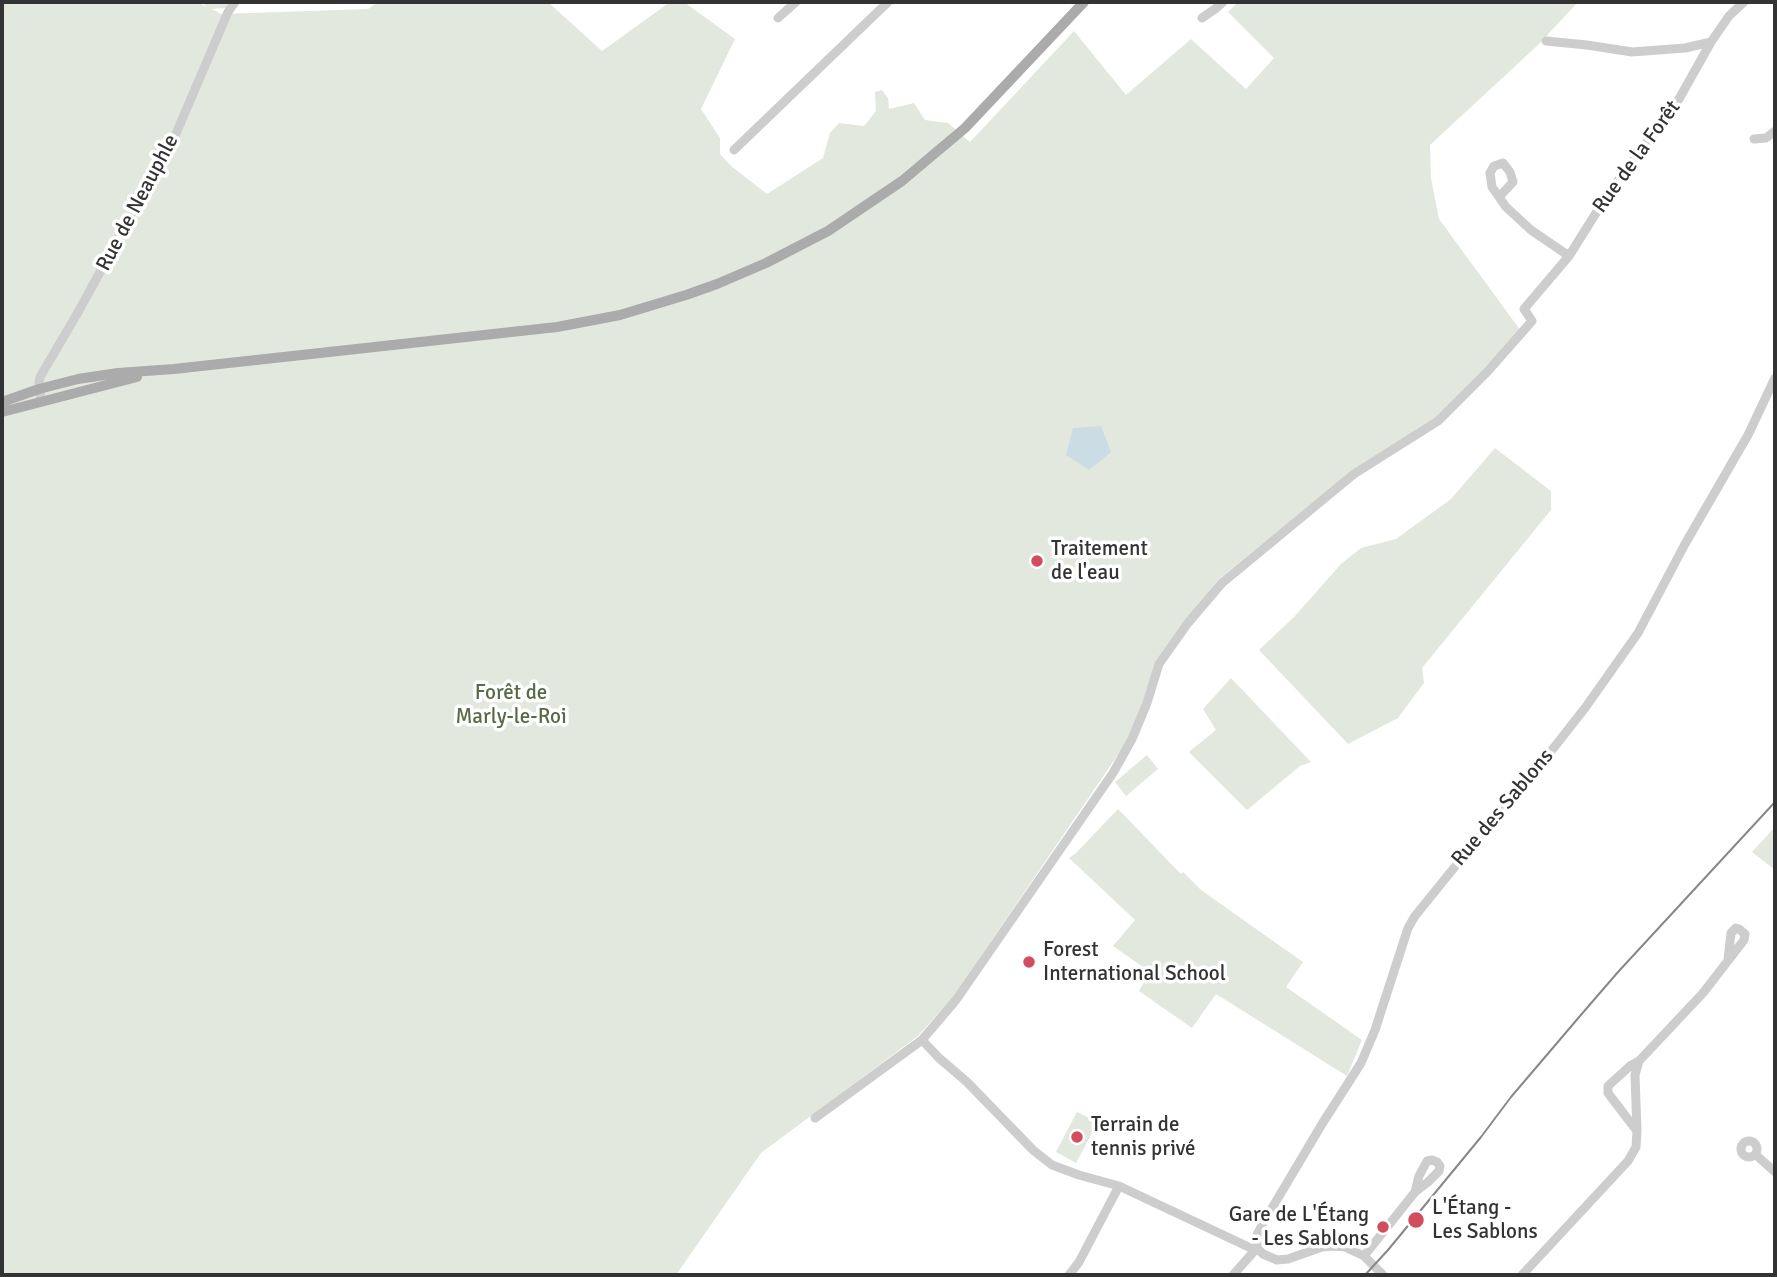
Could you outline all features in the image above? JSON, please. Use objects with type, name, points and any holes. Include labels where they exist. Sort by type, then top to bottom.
[{"type":"main road","points":[[2,402],[39,388],[105,375],[557,327],[651,307],[717,284],[766,263],[828,231],[902,181],[972,121],[1084,2]]},
{"type":"main road","points":[[2,412],[112,382],[174,369]]},
{"type":"street","name":"Rue de Neauphle","points":[[39,388],[40,377],[175,136],[228,12],[235,2]]},
{"type":"street","points":[[778,18],[796,2]]},
{"type":"street","points":[[734,150],[888,2]]},
{"type":"street","points":[[1202,18],[1223,2]]},
{"type":"street","name":"Rue de la Forêt","points":[[922,1040],[956,1000],[1113,773],[1132,739],[1159,664],[1188,623],[1222,583],[1354,474],[1438,421],[1488,371],[1532,321],[1524,309],[1569,256],[1608,194],[1679,99],[1710,42],[1729,16],[1744,2]]},
{"type":"street","points":[[1546,41],[1632,52],[1685,48],[1710,42]]},
{"type":"street","points":[[1754,139],[1766,138],[1775,131]]},
{"type":"street","points":[[1499,197],[1531,230],[1569,256]]},
{"type":"street","name":"Rue des Sablons","points":[[1256,1249],[1257,1235],[1262,1225],[1361,1063],[1375,1030],[1408,928],[1415,916],[1552,750],[1638,633],[1685,544],[1748,435],[1775,378]]},
{"type":"street","points":[[39,388],[41,401]]},
{"type":"street","points":[[1637,1131],[1608,1093],[1608,1086],[1639,1061],[1703,993],[1728,960]]},
{"type":"street","points":[[815,1118],[922,1040],[1033,1150],[1052,1165],[1119,1186],[1277,1260],[1322,1247],[1345,1247],[1364,1256],[1383,1275]]},
{"type":"street","points":[[1522,1275],[1628,1161],[1636,1147],[1635,1075],[1639,1061]]},
{"type":"street","points":[[1755,1155],[1775,1172]]},
{"type":"street","points":[[1069,1275],[1079,1262],[1119,1186]]},
{"type":"street","points":[[1364,1256],[1415,1192]]},
{"type":"street","points":[[1233,1275],[1256,1249]]},
{"type":"green space","name":"Forêt de Marly-le-Roi","points":[[2,2],[198,2],[206,7],[203,2],[234,2],[229,8],[212,9],[221,14],[368,9],[378,2],[548,2],[602,51],[670,2],[684,2],[735,39],[701,109],[720,138],[720,154],[767,194],[823,158],[830,133],[839,123],[864,126],[876,111],[875,92],[882,90],[888,98],[889,109],[914,103],[925,120],[948,123],[970,142],[1074,31],[1126,95],[1191,39],[1246,89],[1274,58],[1228,12],[1238,2],[1578,2],[1538,45],[1430,145],[1431,178],[1439,219],[1521,331],[1431,423],[1349,473],[1218,580],[1160,656],[1130,737],[953,997],[918,1036],[761,1153],[676,1275],[2,1275]]},
{"type":"green space","points":[[1495,448],[1551,491],[1551,510],[1422,668],[1424,683],[1398,718],[1348,744],[1259,650],[1294,617],[1341,564],[1361,548],[1396,539],[1451,499]]},
{"type":"green space","points":[[1231,678],[1311,762],[1300,766],[1247,810],[1189,752],[1216,730],[1203,709]]},
{"type":"green space","points":[[1147,755],[1158,769],[1126,796],[1115,782]]},
{"type":"green space","points":[[1118,809],[1181,874],[1183,872],[1201,890],[1303,962],[1286,987],[1362,1040],[1347,1076],[1216,994],[1192,1028],[1139,991],[1150,972],[1113,946],[1135,920],[1069,858]]},
{"type":"green space","points":[[1775,827],[1775,870],[1752,852]]},
{"type":"green space","name":"Terrain de tennis privé","points":[[1077,1112],[1098,1122],[1076,1163],[1056,1152]]},
{"type":"shaded area","points":[[1101,426],[1111,452],[1089,470],[1066,455],[1073,428]]},
{"type":"tram line","points":[[1365,1275],[1618,972],[1775,802]]},
{"type":"place","name":"Traitement de l'eau","points":[[1037,561]]},
{"type":"place","name":"Forest International School","points":[[1029,962]]},
{"type":"place","name":"Terrain de tennis privé","points":[[1077,1137]]},
{"type":"place","name":"L'Étang - Les Sablons","points":[[1416,1220]]},
{"type":"place","name":"Gare de L'Étang - Les Sablons","points":[[1383,1227]]}]
